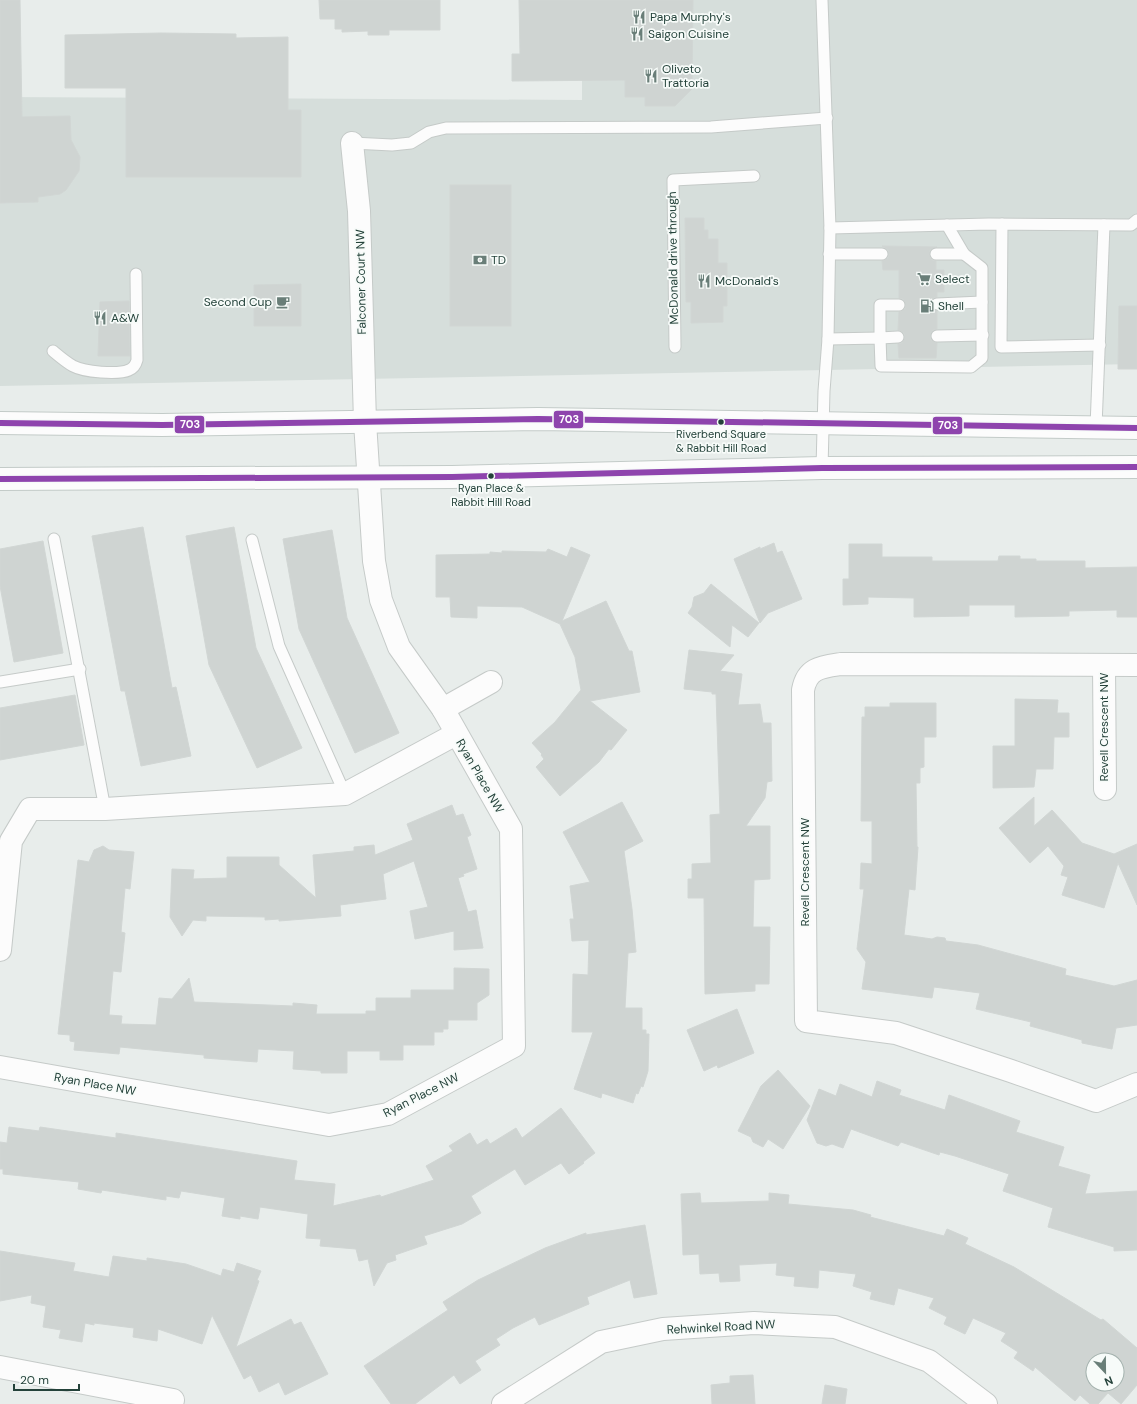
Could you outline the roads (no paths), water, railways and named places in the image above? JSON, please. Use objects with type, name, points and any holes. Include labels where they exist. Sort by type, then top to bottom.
[{"type":"street","name":"Falconer Court NW","points":[[352,143],[359,211],[365,422]]},
{"type":"street","points":[[0,423],[147,425],[545,419],[824,422],[1137,428]]},
{"type":"street","name":"Ryan Place NW","points":[[0,1067],[329,1126],[388,1114],[514,1046],[511,829],[443,709],[399,647],[382,600],[374,561],[365,422]]},
{"type":"street","points":[[0,479],[368,476],[452,477],[822,468],[1137,467]]},
{"type":"street","name":"Revell Crescent NW","points":[[1137,665],[841,664],[816,669],[805,680],[803,690],[806,1021],[896,1033],[1096,1101],[1137,1084]]},
{"type":"street","name":"Revell Crescent NW","points":[[1104,665],[1105,789]]},
{"type":"street","points":[[443,709],[491,682]]},
{"type":"street","name":"Ryan Place NW","points":[[0,950],[11,841],[30,809],[105,810],[345,794],[456,734]]},
{"type":"street","name":"Rehwinkel Road NW","points":[[503,1404],[601,1342],[663,1329],[754,1323],[835,1328],[843,1330],[929,1361],[986,1404]]},
{"type":"street","points":[[0,1367],[173,1400]]},
{"type":"lane","points":[[822,0],[830,228],[828,340],[824,391],[822,468]]},
{"type":"lane","points":[[352,143],[392,145],[411,143],[429,132],[446,128],[711,127],[827,118]]},
{"type":"lane","name":"McDonald drive through","points":[[674,347],[672,180],[754,176]]},
{"type":"lane","points":[[830,228],[1002,224],[1131,225],[1137,220]]},
{"type":"lane","points":[[1001,347],[1002,224]]},
{"type":"lane","points":[[1096,427],[1104,225]]},
{"type":"lane","points":[[899,305],[880,306],[880,366],[970,367],[982,358],[982,268],[964,254],[947,226]]},
{"type":"lane","points":[[829,254],[882,254]]},
{"type":"lane","points":[[936,254],[964,254]]},
{"type":"lane","points":[[53,351],[73,366],[86,371],[121,371],[130,369],[135,365],[137,360],[136,274]]},
{"type":"lane","points":[[936,304],[982,302]]},
{"type":"lane","points":[[937,336],[982,335]]},
{"type":"lane","points":[[828,340],[898,337]]},
{"type":"lane","points":[[982,347],[1100,345]]},
{"type":"lane","points":[[54,539],[80,669],[105,810]]},
{"type":"lane","points":[[252,540],[279,646],[345,794]]},
{"type":"lane","points":[[0,682],[80,669]]},
{"type":"place","name":"Papa Murphy's","points":[[639,17]]},
{"type":"place","name":"Saigon Cuisine","points":[[637,34]]},
{"type":"place","name":"Oliveto Trattoria","points":[[651,76]]},
{"type":"place","name":"TD","points":[[480,260]]},
{"type":"place","name":"Select","points":[[924,279]]},
{"type":"place","name":"McDonald's","points":[[704,281]]},
{"type":"place","name":"Second Cup","points":[[283,302]]},
{"type":"place","name":"Shell","points":[[927,306]]},
{"type":"place","name":"A&W","points":[[100,318]]},
{"type":"place","name":"Riverbend Square & Rabbit Hill Road","points":[[721,422]]},
{"type":"place","name":"Ryan Place & Rabbit Hill Road","points":[[491,476]]}]
